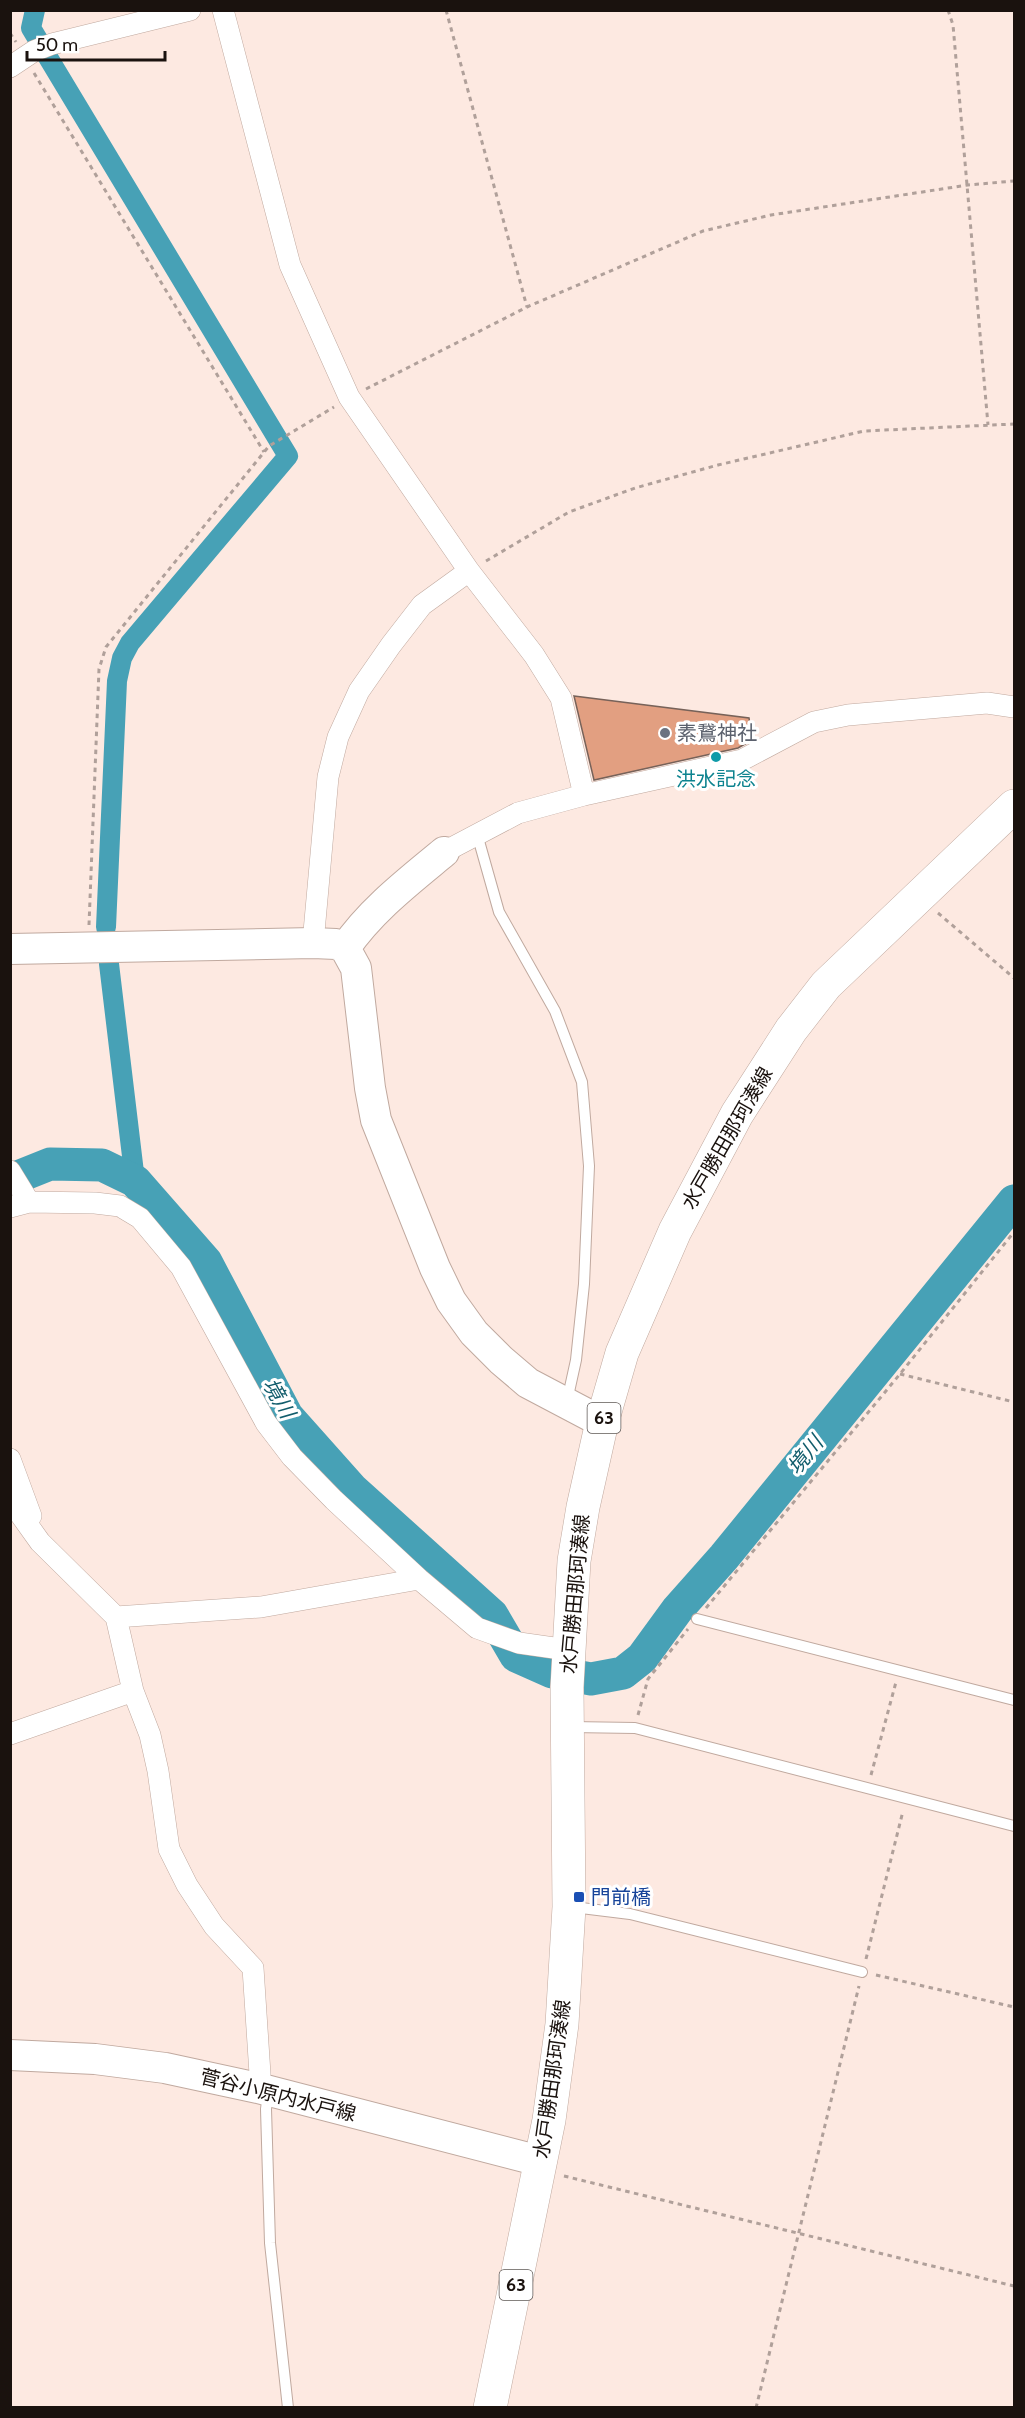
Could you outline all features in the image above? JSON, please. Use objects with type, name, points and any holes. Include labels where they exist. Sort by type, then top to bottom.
[{"type":"main road","name":"水戸勝田那珂湊線","points":[[490,2408],[549,2120],[562,2024],[569,1907],[568,1650],[578,1536],[602,1422],[622,1353],[675,1231],[737,1114],[791,1030],[826,986],[1014,806]]},
{"type":"street","points":[[18,62],[34,51],[52,44],[190,10]]},
{"type":"street","points":[[223,10],[290,265],[349,398],[469,571],[534,655],[561,698],[584,795]]},
{"type":"street","points":[[313,943],[328,777],[338,737],[359,691],[422,605],[469,571]]},
{"type":"street","points":[[345,948],[359,928],[400,888],[444,852],[518,813],[584,795],[742,760],[814,722],[848,715],[987,704],[1014,707]]},
{"type":"street","points":[[10,949],[313,943],[336,944],[345,948],[356,968],[376,1120],[435,1268],[451,1301],[474,1332],[501,1360],[528,1383],[602,1422]]},
{"type":"street","points":[[10,1171],[20,1199],[120,1206],[140,1218],[181,1267],[266,1423],[292,1457],[334,1500],[419,1579],[477,1628],[519,1642],[568,1650]]},
{"type":"street","points":[[10,1459],[40,1542]]},
{"type":"street","points":[[10,1500],[40,1542],[116,1617],[133,1691],[150,1735],[170,1849],[187,1885],[214,1926],[253,1968],[263,2090]]},
{"type":"street","points":[[116,1617],[261,1607],[419,1579]]},
{"type":"street","points":[[10,1734],[133,1691]]},
{"type":"street","name":"菅谷小原内水戸線","points":[[10,2055],[95,2059],[165,2068],[263,2090],[540,2162]]},
{"type":"lane","points":[[477,834],[499,912],[555,1011],[582,1082],[589,1166],[584,1284],[576,1360],[567,1405]]},
{"type":"lane","points":[[697,1619],[1014,1700]]},
{"type":"lane","points":[[568,1727],[635,1728],[1014,1826]]},
{"type":"lane","points":[[569,1907],[630,1914],[862,1972]]},
{"type":"lane","points":[[263,2090],[266,2109],[270,2243],[288,2408]]},
{"type":"path","points":[[446,10],[527,307]]},
{"type":"path","points":[[948,10],[953,25],[988,425]]},
{"type":"path","points":[[10,33],[18,62],[264,452]]},
{"type":"path","points":[[88,947],[99,669],[106,647],[269,446],[349,398],[527,307],[703,231],[771,214],[968,184],[1014,181]]},
{"type":"path","points":[[469,571],[570,512],[635,488],[718,465],[864,431],[1014,424]]},
{"type":"path","points":[[920,894],[933,909],[1014,978]]},
{"type":"path","points":[[635,1728],[648,1678],[900,1374],[1014,1232]]},
{"type":"path","points":[[900,1374],[1014,1402]]},
{"type":"path","points":[[868,1788],[899,1671]]},
{"type":"path","points":[[756,2408],[906,1798]]},
{"type":"path","points":[[862,1972],[1014,2007]]},
{"type":"path","points":[[540,2162],[555,2174],[1014,2286]]},
{"type":"building","name":"素鵞神社","points":[[574,696],[749,718],[752,740],[738,748],[594,780]]},
{"type":"waterway","points":[[35,10],[31,28],[40,43]]},
{"type":"waterway","points":[[46,54],[288,456],[130,643],[122,658],[117,681],[106,927]]},
{"type":"waterway","points":[[109,964],[135,1181]]},
{"type":"waterway","name":"境川","points":[[10,1180],[50,1164],[102,1165],[135,1181],[206,1262],[287,1416],[352,1489],[492,1615],[516,1656],[552,1672]]},
{"type":"waterway","name":"境川","points":[[580,1677],[591,1679],[623,1673],[642,1658],[677,1610],[724,1557],[1014,1201]]},
{"type":"place","name":"素鵞神社","points":[[665,733]]},
{"type":"place","name":"洪水記念","points":[[716,757]]},
{"type":"place","name":"門前橋","points":[[579,1897]]}]
